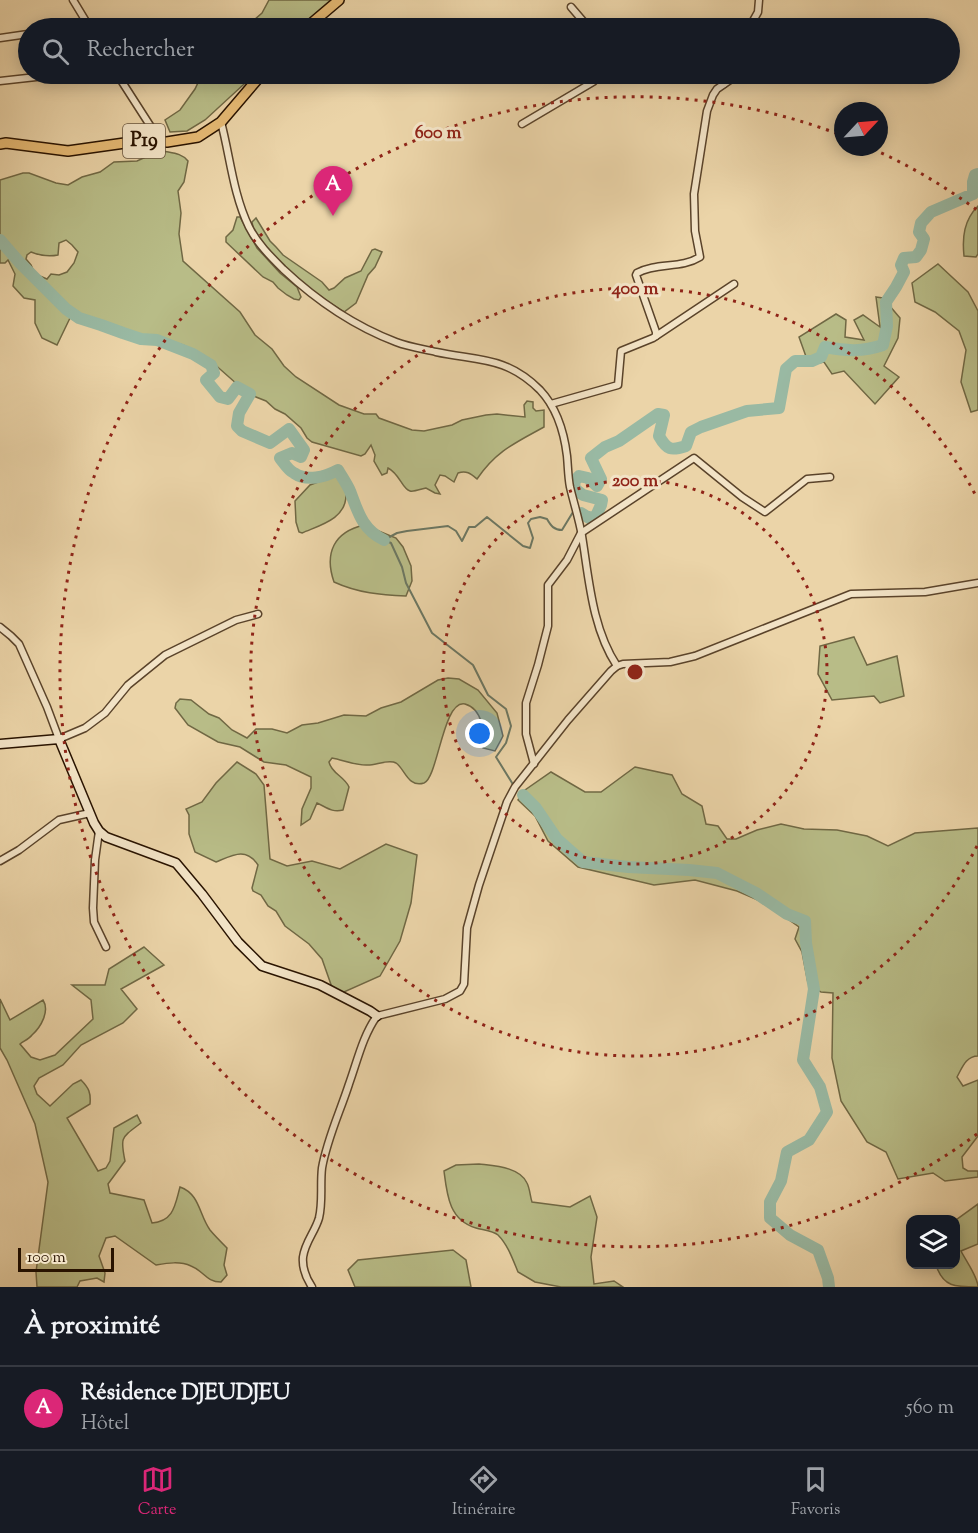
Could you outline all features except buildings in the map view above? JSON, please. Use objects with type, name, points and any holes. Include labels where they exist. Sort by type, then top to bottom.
[{"type":"main road","points":[[318,18],[339,0]]},
{"type":"main road","name":"P19","points":[[0,144],[68,151],[139,141],[184,140],[198,137],[221,122],[253,84]]},
{"type":"street","points":[[73,0],[83,18]]},
{"type":"street","points":[[755,18],[758,12],[759,0]]},
{"type":"street","points":[[570,7],[580,18]]},
{"type":"street","points":[[0,38],[18,35]]},
{"type":"street","points":[[0,81],[18,79]]},
{"type":"street","points":[[123,84],[160,141]]},
{"type":"street","points":[[522,124],[590,84]]},
{"type":"street","points":[[656,336],[636,275],[653,266],[687,263],[700,256],[695,231],[694,194],[707,111],[713,95],[724,84]]},
{"type":"street","points":[[221,122],[232,176],[248,226],[261,246],[295,280],[339,313],[399,343],[496,362],[508,367],[523,376],[551,404],[562,432],[570,487],[596,614],[604,642],[617,666]]},
{"type":"street","points":[[551,404],[618,386],[621,351],[653,338],[734,284]]},
{"type":"street","points":[[534,764],[526,734],[526,703],[548,626],[548,585],[567,560],[581,533],[694,458],[742,497],[765,512],[807,480],[830,477]]},
{"type":"street","points":[[0,627],[19,644],[99,831],[106,837],[176,863],[238,942],[262,966],[320,985],[362,1006],[376,1016],[445,999],[460,991],[464,984],[467,928],[507,802],[515,787],[568,720],[617,666],[670,662],[695,656],[851,594],[925,592],[978,582]]},
{"type":"street","points":[[0,744],[59,739],[85,728],[105,713],[128,685],[165,655],[236,620],[258,614]]},
{"type":"street","points":[[0,861],[19,850],[59,820],[90,813]]},
{"type":"street","points":[[99,831],[93,908],[94,922],[106,947]]},
{"type":"street","points":[[312,1287],[305,1274],[303,1256],[318,1221],[322,1203],[322,1170],[326,1148],[363,1044],[376,1016]]},
{"type":"green space","points":[[269,0],[339,0],[316,18],[256,18]]},
{"type":"green space","points":[[197,84],[244,84],[205,120],[187,131],[170,132],[165,120],[180,110]]},
{"type":"green space","points":[[157,152],[177,154],[188,161],[184,182],[178,191],[181,213],[179,234],[183,261],[240,312],[255,335],[272,349],[284,366],[296,377],[339,405],[364,414],[376,414],[379,418],[412,430],[424,431],[486,415],[525,417],[524,405],[527,401],[533,402],[533,408],[536,411],[544,410],[544,427],[499,454],[477,479],[466,472],[458,473],[454,482],[440,475],[435,485],[440,494],[426,488],[410,491],[388,468],[387,473],[382,475],[374,461],[375,455],[371,445],[361,456],[312,442],[285,414],[238,385],[212,362],[183,345],[131,333],[79,315],[70,318],[57,345],[42,338],[35,323],[35,300],[24,298],[13,286],[15,274],[8,260],[0,263],[0,180],[29,173],[68,185],[82,177],[100,172],[114,162],[137,161]],"holes":[[[66,240],[78,252],[74,263],[67,272],[59,275],[51,274],[47,279],[35,274],[26,259],[31,252],[44,256],[58,255],[59,243]]]},
{"type":"green space","points":[[978,206],[978,254],[976,257],[964,256],[965,229],[973,211]]},
{"type":"green space","points":[[237,217],[240,217],[257,248],[280,273],[297,287],[301,297],[299,300],[287,295],[273,282],[263,277],[226,242],[226,237],[233,230]]},
{"type":"green space","points":[[256,218],[270,241],[283,255],[322,282],[329,290],[345,278],[361,271],[372,250],[382,252],[375,267],[368,275],[356,303],[344,312],[290,273],[276,260],[256,234],[252,222]]},
{"type":"green space","points":[[938,264],[968,292],[978,311],[978,410],[971,412],[961,382],[966,350],[959,331],[935,312],[915,302],[912,283]]},
{"type":"green space","points":[[876,297],[883,298],[900,318],[898,338],[884,366],[899,377],[875,404],[844,371],[832,374],[824,362],[809,365],[799,337],[836,314],[846,320],[845,337],[864,340],[854,320],[863,315],[880,327]]},
{"type":"green space","points":[[334,476],[339,478],[346,493],[342,510],[324,524],[302,533],[299,532],[295,501],[310,485]]},
{"type":"green space","points":[[364,525],[396,538],[403,547],[411,566],[412,581],[406,596],[370,593],[334,582],[330,562],[334,545],[345,533]]},
{"type":"green space","points":[[854,637],[867,665],[897,656],[904,696],[880,703],[874,696],[832,700],[818,674],[820,646]]},
{"type":"green space","points":[[459,679],[478,690],[497,713],[503,736],[495,751],[483,748],[482,723],[476,711],[465,704],[457,706],[446,725],[429,778],[424,783],[414,783],[393,762],[364,765],[332,758],[329,762],[330,766],[349,787],[343,810],[332,810],[317,803],[310,819],[301,825],[302,809],[311,788],[311,777],[286,765],[264,762],[240,747],[218,742],[188,725],[175,708],[180,699],[191,700],[209,714],[219,718],[232,730],[247,738],[256,729],[272,729],[287,733],[302,725],[344,715],[366,716],[381,708],[401,702],[438,680]]},
{"type":"green space","points":[[237,762],[256,774],[264,785],[270,859],[287,866],[312,861],[340,869],[386,844],[417,855],[411,903],[400,941],[380,976],[335,996],[322,959],[309,944],[285,926],[276,911],[268,906],[261,895],[253,891],[258,865],[253,859],[239,854],[216,862],[195,852],[189,834],[189,815],[186,809],[202,802],[216,783]]},
{"type":"green space","points":[[635,767],[672,775],[682,794],[702,806],[706,824],[718,826],[727,839],[736,839],[757,830],[781,824],[867,836],[888,846],[915,833],[978,828],[978,1056],[967,1060],[957,1077],[963,1086],[978,1080],[978,1136],[962,1157],[963,1168],[968,1171],[978,1171],[978,1177],[945,1181],[933,1173],[898,1179],[886,1152],[867,1142],[841,1101],[832,1058],[833,993],[821,992],[808,983],[802,952],[795,939],[799,927],[765,903],[737,891],[695,880],[654,885],[578,867],[548,841],[535,816],[518,800],[525,790],[551,772],[585,792],[601,792]]},
{"type":"green space","points":[[144,947],[164,965],[121,989],[137,1009],[123,1023],[81,1045],[63,1065],[39,1078],[34,1086],[37,1094],[50,1106],[73,1084],[81,1080],[86,1086],[90,1094],[90,1104],[67,1118],[98,1171],[106,1168],[110,1161],[114,1128],[137,1115],[141,1123],[124,1139],[125,1161],[108,1184],[110,1193],[144,1200],[152,1223],[159,1222],[169,1215],[175,1206],[180,1187],[187,1190],[195,1200],[210,1230],[227,1248],[224,1265],[227,1275],[221,1282],[216,1282],[187,1264],[156,1265],[115,1236],[106,1238],[99,1256],[105,1273],[104,1282],[97,1278],[80,1281],[77,1287],[37,1287],[36,1272],[48,1182],[35,1124],[0,1048],[0,999],[10,1020],[43,1000],[46,1009],[41,1023],[31,1036],[20,1044],[31,1057],[40,1060],[55,1055],[93,1019],[91,1000],[72,985],[105,985],[109,969]]},
{"type":"green space","points":[[479,1164],[506,1168],[519,1174],[527,1183],[532,1202],[570,1207],[590,1196],[597,1217],[591,1257],[594,1284],[614,1281],[623,1287],[561,1287],[535,1282],[518,1272],[498,1235],[467,1224],[460,1219],[451,1206],[444,1171],[456,1165]]},
{"type":"green space","points":[[978,1204],[978,1244],[961,1251],[974,1274],[978,1287],[956,1286],[946,1282],[938,1269],[960,1269],[960,1217]]},
{"type":"green space","points":[[453,1250],[466,1260],[471,1287],[355,1287],[348,1270],[358,1260]]},
{"type":"waterway","points":[[581,513],[589,518],[596,516],[602,500],[583,495],[575,489],[574,482],[579,476],[588,478],[597,486],[601,479],[591,458],[658,414],[664,415],[659,436],[662,441],[667,447],[681,448],[686,446],[691,432],[701,427],[747,411],[779,408],[786,369],[795,361],[812,361],[821,357],[825,347],[854,350],[883,345],[887,326],[886,302],[904,272],[901,265],[904,258],[916,257],[921,250],[924,239],[919,232],[921,223],[931,212],[973,194],[973,182],[975,175],[978,174]]},
{"type":"waterway","points":[[0,240],[66,309],[79,318],[141,339],[157,340],[193,354],[211,365],[214,373],[206,380],[220,397],[228,399],[237,387],[250,394],[239,413],[237,426],[242,431],[270,443],[289,429],[304,450],[301,457],[292,453],[280,458],[286,466],[299,476],[310,478],[338,470],[349,488],[358,513],[371,531],[384,540]]},
{"type":"waterway","points":[[384,540],[397,533],[448,526],[456,531],[462,541],[469,527],[475,527],[487,517],[523,546],[530,548],[533,538],[528,523],[531,519],[540,517],[547,519],[553,527],[562,530],[573,512]]},
{"type":"waterway","points":[[384,540],[391,543],[402,567],[406,583],[432,633],[473,665],[488,695],[506,709],[511,726],[506,743],[496,757],[514,786]]},
{"type":"waterway","points":[[523,795],[536,808],[557,839],[583,862],[717,873],[756,893],[787,914],[805,921],[806,943],[814,989],[803,1060],[820,1087],[827,1112],[809,1140],[787,1152],[781,1181],[770,1202],[770,1218],[790,1235],[818,1250],[829,1287]]},
{"type":"place","name":"Résidence DJEUDJEU","points":[[333,216]]}]
